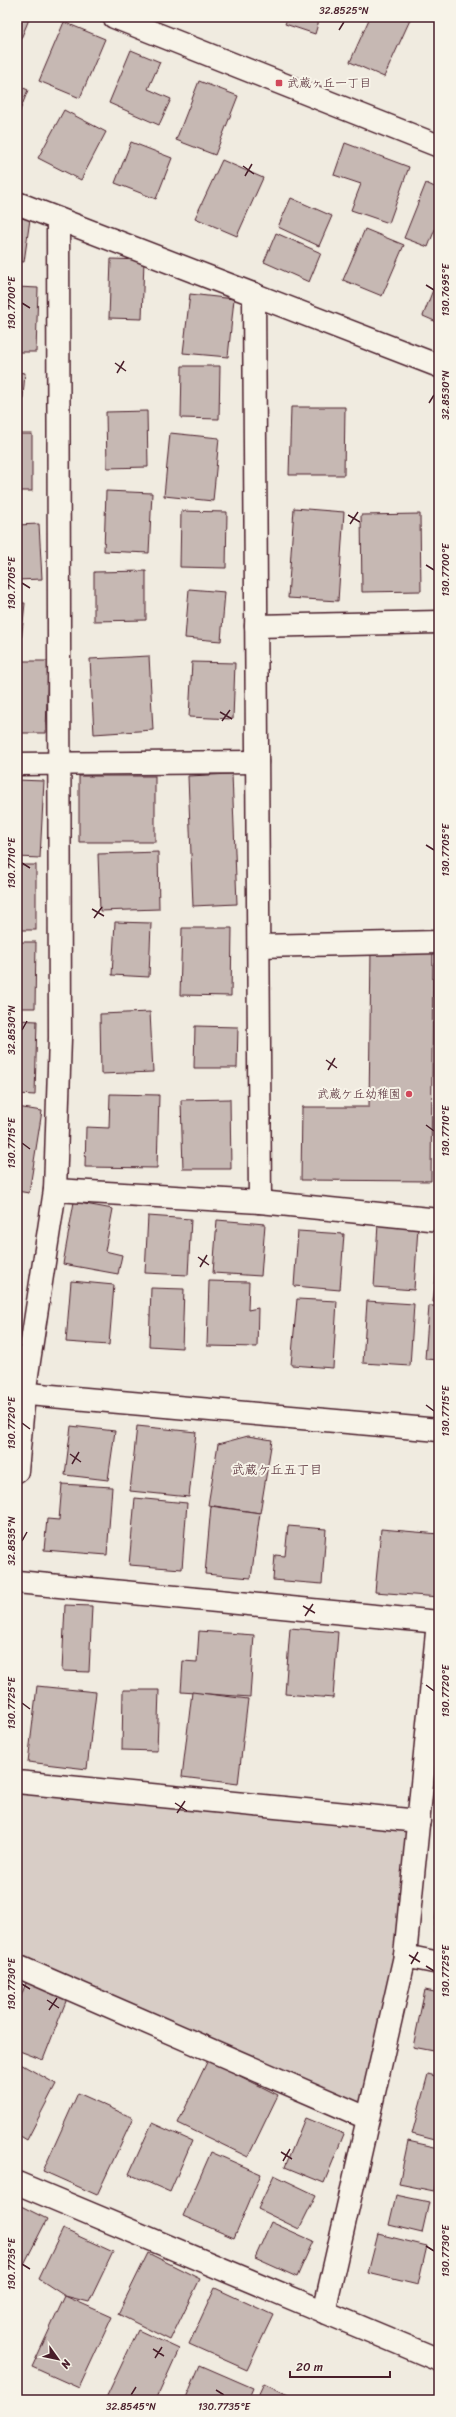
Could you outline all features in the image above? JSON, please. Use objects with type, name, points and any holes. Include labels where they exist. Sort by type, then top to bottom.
[{"type":"street","points":[[114,17],[439,146]]},
{"type":"street","points":[[17,203],[439,366]]},
{"type":"street","points":[[17,1471],[20,1393],[55,1190],[60,1038],[58,219]]},
{"type":"street","points":[[254,294],[260,1202]]},
{"type":"street","points":[[256,626],[439,622]]},
{"type":"street","points":[[17,764],[59,765],[257,762]]},
{"type":"street","points":[[259,946],[439,942]]},
{"type":"street","points":[[55,1190],[260,1202],[439,1220]]},
{"type":"street","points":[[20,1393],[439,1430]]},
{"type":"street","points":[[17,1582],[439,1622],[405,1956],[324,2312]]},
{"type":"street","points":[[17,1782],[419,1821]]},
{"type":"street","points":[[405,1956],[439,1962]]},
{"type":"street","points":[[17,1966],[367,2118]]},
{"type":"street","points":[[17,2183],[439,2360]]},
{"type":"shaded area","points":[[17,1782],[419,1821],[367,2118],[17,1966]]},
{"type":"building","points":[[17,17],[30,17],[17,48]]},
{"type":"building","points":[[288,17],[320,17],[315,34],[285,24]]},
{"type":"building","points":[[370,17],[404,17],[410,20],[384,77],[350,62]]},
{"type":"building","points":[[64,22],[105,39],[80,98],[39,81]]},
{"type":"building","points":[[131,50],[160,62],[148,89],[171,99],[159,125],[109,103]]},
{"type":"building","points":[[199,81],[238,96],[215,155],[176,140]]},
{"type":"building","points":[[17,85],[28,90],[17,118]]},
{"type":"building","points":[[64,110],[106,132],[81,180],[38,158]]},
{"type":"building","points":[[131,142],[172,158],[156,199],[115,183]]},
{"type":"building","points":[[345,143],[409,167],[389,223],[351,210],[361,184],[334,175]]},
{"type":"building","points":[[222,160],[263,178],[237,236],[195,218]]},
{"type":"building","points":[[426,183],[439,189],[439,219],[428,247],[404,238]]},
{"type":"building","points":[[291,198],[332,216],[319,246],[278,227]]},
{"type":"building","points":[[17,218],[30,219],[24,262],[17,261]]},
{"type":"building","points":[[365,229],[404,245],[382,296],[343,280]]},
{"type":"building","points":[[276,233],[321,253],[309,282],[264,262]]},
{"type":"building","points":[[111,259],[144,260],[142,319],[109,318]]},
{"type":"building","points":[[439,274],[439,323],[423,316]]},
{"type":"building","points":[[17,287],[38,288],[36,352],[17,352]]},
{"type":"building","points":[[190,294],[234,299],[228,357],[183,353]]},
{"type":"building","points":[[182,366],[220,366],[219,419],[181,418]]},
{"type":"building","points":[[17,372],[25,373],[22,408],[17,408]]},
{"type":"building","points":[[291,407],[345,407],[344,475],[289,475]]},
{"type":"building","points":[[147,411],[148,467],[107,468],[106,412]]},
{"type":"building","points":[[170,433],[219,438],[213,501],[164,496]]},
{"type":"building","points":[[17,434],[32,434],[32,491],[17,491]]},
{"type":"building","points":[[106,491],[152,493],[149,553],[104,551]]},
{"type":"building","points":[[294,508],[344,512],[338,601],[288,598]]},
{"type":"building","points":[[181,511],[227,512],[226,568],[180,567]]},
{"type":"building","points":[[420,514],[421,591],[362,592],[361,515]]},
{"type":"building","points":[[39,524],[42,579],[17,580],[17,525]]},
{"type":"building","points":[[146,571],[146,620],[94,621],[94,572]]},
{"type":"building","points":[[189,589],[225,592],[221,641],[185,638]]},
{"type":"building","points":[[17,603],[25,603],[21,642],[17,642]]},
{"type":"building","points":[[149,656],[153,730],[94,734],[90,659]]},
{"type":"building","points":[[17,661],[48,661],[46,733],[17,733]]},
{"type":"building","points":[[192,662],[235,663],[233,719],[189,717]]},
{"type":"building","points":[[232,774],[237,904],[193,906],[188,776]]},
{"type":"building","points":[[79,776],[155,776],[155,842],[79,842]]},
{"type":"building","points":[[17,780],[44,781],[40,858],[17,857]]},
{"type":"building","points":[[158,852],[159,909],[100,911],[98,854]]},
{"type":"building","points":[[17,865],[36,865],[36,930],[17,930]]},
{"type":"building","points":[[115,922],[151,923],[149,977],[112,975]]},
{"type":"building","points":[[182,928],[232,928],[231,996],[180,995]]},
{"type":"building","points":[[17,942],[36,942],[35,1008],[17,1008]]},
{"type":"building","points":[[371,949],[433,949],[431,1181],[301,1180],[302,1107],[369,1107]]},
{"type":"building","points":[[150,1012],[153,1072],[101,1074],[100,1014]]},
{"type":"building","points":[[17,1020],[37,1021],[35,1095],[17,1094]]},
{"type":"building","points":[[195,1026],[238,1027],[237,1068],[194,1068]]},
{"type":"building","points":[[110,1094],[159,1095],[157,1168],[85,1167],[86,1127],[109,1128]]},
{"type":"building","points":[[230,1099],[231,1169],[183,1169],[181,1100]]},
{"type":"building","points":[[17,1107],[42,1111],[29,1193],[17,1191]]},
{"type":"building","points":[[17,1197],[20,1197],[17,1226]]},
{"type":"building","points":[[74,1202],[113,1209],[105,1251],[122,1255],[118,1274],[63,1264]]},
{"type":"building","points":[[148,1216],[191,1219],[188,1275],[145,1273]]},
{"type":"building","points":[[217,1220],[265,1224],[261,1276],[213,1273]]},
{"type":"building","points":[[378,1224],[418,1227],[414,1290],[374,1287]]},
{"type":"building","points":[[298,1231],[344,1234],[340,1290],[294,1286]]},
{"type":"building","points":[[439,1253],[439,1303],[433,1302]]},
{"type":"building","points":[[71,1281],[114,1285],[109,1345],[66,1342]]},
{"type":"building","points":[[209,1281],[249,1282],[248,1310],[258,1308],[257,1347],[207,1346]]},
{"type":"building","points":[[151,1288],[184,1289],[182,1348],[149,1346]]},
{"type":"building","points":[[297,1299],[337,1301],[333,1368],[291,1365]]},
{"type":"building","points":[[367,1301],[414,1304],[410,1366],[363,1363]]},
{"type":"building","points":[[429,1306],[439,1306],[439,1360],[425,1359]]},
{"type":"building","points":[[71,1426],[115,1431],[108,1480],[65,1475]]},
{"type":"building","points":[[137,1426],[196,1432],[189,1497],[130,1491]]},
{"type":"building","points":[[248,1436],[272,1440],[260,1513],[208,1505],[218,1444]]},
{"type":"building","points":[[62,1484],[112,1487],[107,1555],[44,1550],[47,1519],[59,1520]]},
{"type":"building","points":[[135,1498],[187,1503],[182,1569],[129,1565]]},
{"type":"building","points":[[211,1506],[260,1513],[251,1578],[205,1574]]},
{"type":"building","points":[[288,1526],[326,1529],[322,1584],[273,1580],[275,1555],[285,1556]]},
{"type":"building","points":[[381,1529],[439,1534],[439,1597],[375,1592]]},
{"type":"building","points":[[65,1605],[92,1606],[89,1672],[62,1671]]},
{"type":"building","points":[[290,1628],[338,1632],[333,1698],[285,1694]]},
{"type":"building","points":[[199,1631],[254,1635],[250,1697],[181,1692],[183,1661],[197,1662]]},
{"type":"building","points":[[37,1686],[96,1692],[87,1769],[28,1762]]},
{"type":"building","points":[[123,1690],[159,1690],[157,1751],[122,1750]]},
{"type":"building","points":[[192,1692],[248,1699],[238,1784],[182,1777]]},
{"type":"building","points":[[439,1890],[439,1933],[434,1932]]},
{"type":"building","points":[[27,1980],[68,1996],[43,2060],[17,2050],[17,2007]]},
{"type":"building","points":[[425,1990],[439,1993],[439,2052],[413,2047]]},
{"type":"building","points":[[208,2060],[278,2095],[248,2157],[178,2123]]},
{"type":"building","points":[[17,2062],[56,2084],[27,2140],[17,2134]]},
{"type":"building","points":[[428,2074],[439,2077],[439,2141],[412,2134]]},
{"type":"building","points":[[78,2093],[133,2118],[97,2195],[43,2171]]},
{"type":"building","points":[[305,2118],[344,2134],[324,2183],[285,2167]]},
{"type":"building","points":[[152,2123],[192,2141],[170,2192],[129,2174]]},
{"type":"building","points":[[408,2141],[439,2148],[439,2168],[434,2191],[399,2184]]},
{"type":"building","points":[[211,2152],[261,2174],[234,2238],[183,2216]]},
{"type":"building","points":[[274,2175],[316,2195],[299,2229],[258,2209]]},
{"type":"building","points":[[396,2195],[429,2202],[422,2233],[389,2225]]},
{"type":"building","points":[[17,2204],[47,2219],[20,2272],[17,2270]]},
{"type":"building","points":[[271,2222],[313,2241],[297,2277],[255,2258]]},
{"type":"building","points":[[63,2229],[113,2252],[89,2302],[65,2296],[39,2279]]},
{"type":"building","points":[[378,2234],[427,2246],[418,2285],[368,2273]]},
{"type":"building","points":[[148,2253],[200,2279],[170,2340],[118,2314]]},
{"type":"building","points":[[215,2288],[273,2315],[247,2370],[189,2344]]},
{"type":"building","points":[[65,2296],[112,2317],[79,2388],[32,2367]]},
{"type":"building","points":[[138,2330],[179,2349],[156,2400],[105,2400]]},
{"type":"building","points":[[200,2365],[253,2388],[248,2400],[185,2400]]},
{"type":"building","points":[[264,2383],[298,2400],[256,2400]]},
{"type":"place","name":"武蔵ヶ丘一丁目","points":[[279,83]]},
{"type":"place","name":"武蔵ケ丘幼稚園","points":[[409,1094]]},
{"type":"district","name":"武蔵ケ丘五丁目","points":[[277,1469]]}]
